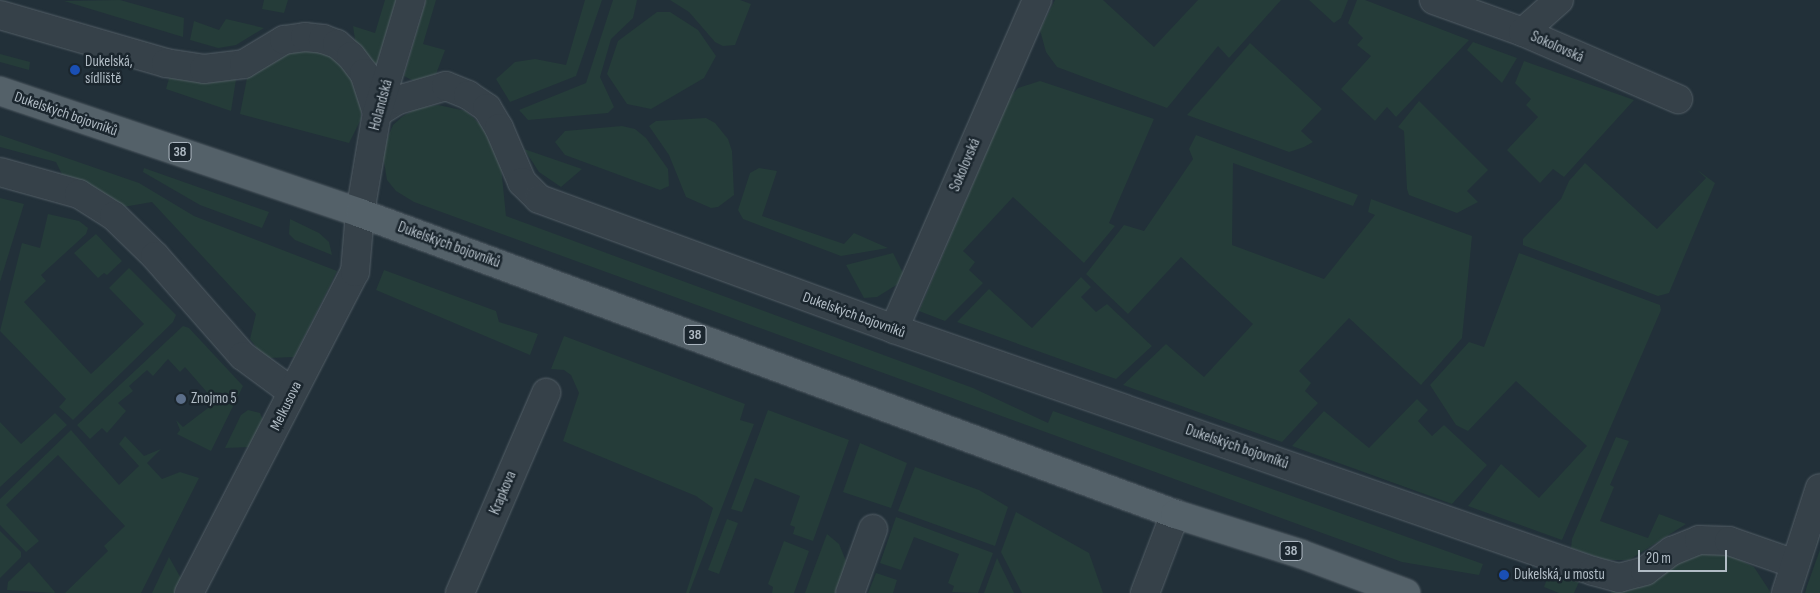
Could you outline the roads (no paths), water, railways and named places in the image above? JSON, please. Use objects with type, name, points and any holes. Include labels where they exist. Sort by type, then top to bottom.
[{"type":"main road","name":"Dukelských bojovníků","points":[[0,92],[360,213],[1175,514],[1301,554],[1406,593]]},
{"type":"street","name":"Holandská","points":[[360,213],[377,113],[411,0]]},
{"type":"street","name":"Sokolovská","points":[[894,329],[1038,0]]},
{"type":"street","name":"Sokolovská","points":[[1434,0],[1523,32],[1678,100]]},
{"type":"street","points":[[1523,32],[1559,0]]},
{"type":"street","points":[[0,15],[166,63],[204,69],[244,64],[284,40],[305,37],[323,39],[337,44],[351,56],[364,73],[377,113]]},
{"type":"street","name":"Dukelských bojovníků","points":[[377,113],[398,100],[446,86],[486,108],[499,128],[522,182],[539,199],[894,329],[1593,571],[1619,578],[1645,571],[1672,551],[1699,540],[1729,541],[1795,564]]},
{"type":"street","points":[[0,172],[79,194],[114,216],[155,256],[243,356],[292,392]]},
{"type":"street","name":"Melkusova","points":[[189,593],[355,272],[360,213]]},
{"type":"street","name":"Krapkova","points":[[460,593],[546,393]]},
{"type":"street","points":[[1786,593],[1820,488]]},
{"type":"street","points":[[1145,593],[1175,514]]},
{"type":"street","points":[[850,593],[873,529]]},
{"type":"place","name":"Dukelská, sídliště","points":[[75,70]]},
{"type":"place","name":"Znojmo 5","points":[[181,399]]},
{"type":"place","name":"Dukelská, u mostu","points":[[1504,575]]}]
